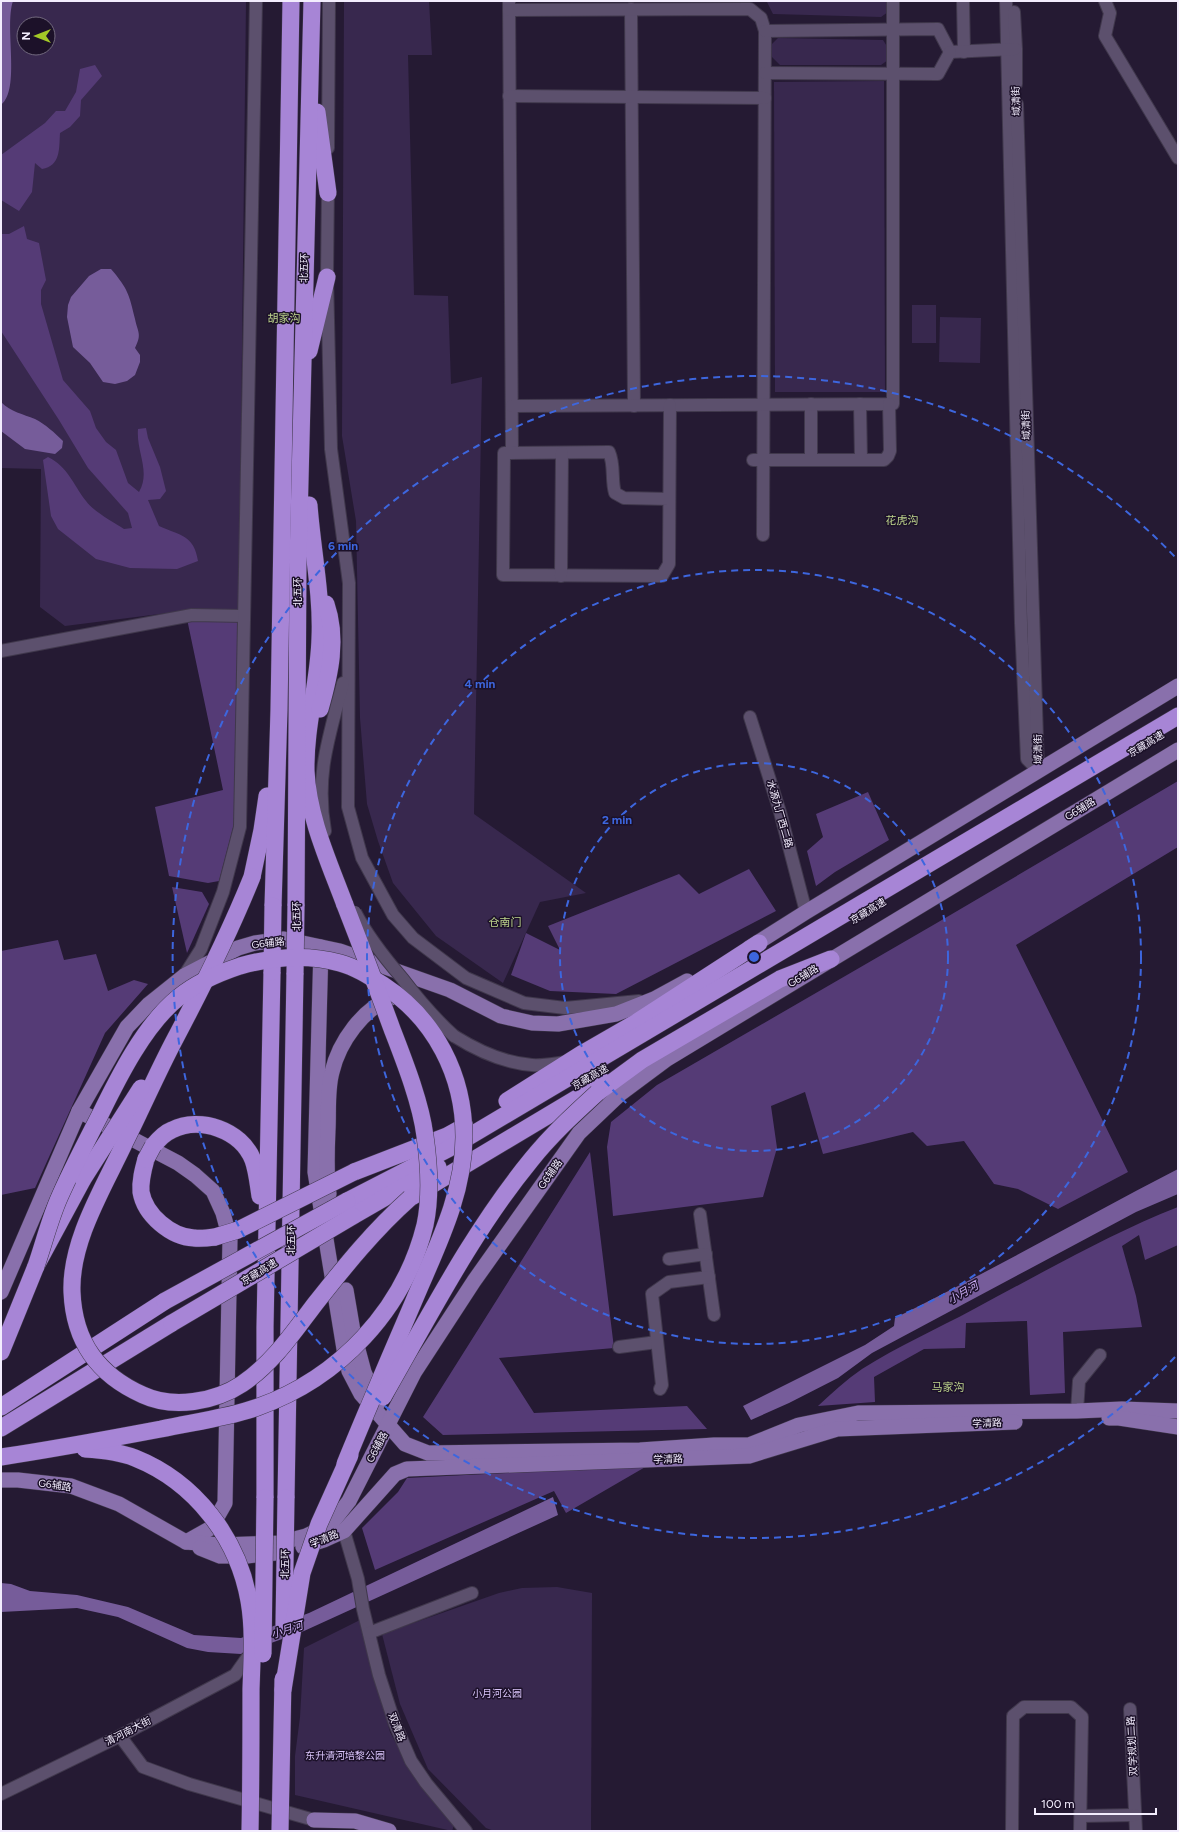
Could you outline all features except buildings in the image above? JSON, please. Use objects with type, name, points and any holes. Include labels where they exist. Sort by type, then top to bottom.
[{"type":"highway","name":"北五环","points":[[261,1831],[265,1327],[273,906],[279,710],[291,1]]},
{"type":"highway","name":"北五环","points":[[280,1831],[296,906],[298,561],[301,390],[312,1]]},
{"type":"highway","points":[[310,59],[328,193]]},
{"type":"highway","points":[[1,1458],[67,1447],[213,1418],[257,1407],[295,1391],[352,1350],[376,1325],[398,1294],[414,1258],[425,1224],[429,1180],[425,1134],[402,1055],[348,903],[320,836],[310,800],[312,744],[330,670],[333,639],[330,615],[316,574],[311,533],[301,390],[327,277]]},
{"type":"highway","points":[[279,710],[262,830],[252,877],[231,928],[197,999],[174,1040],[89,1218],[75,1259],[72,1291],[75,1320],[87,1350],[105,1372],[126,1387],[150,1399],[195,1402],[218,1395],[241,1385],[265,1366],[286,1343],[359,1249],[383,1222],[410,1198],[780,979],[831,959]]},
{"type":"highway","name":"京藏高速","points":[[1,1428],[172,1323],[350,1209],[448,1149],[1178,716]]},
{"type":"highway","name":"京藏高速","points":[[1,1407],[165,1301],[350,1209],[657,1038],[1178,724]]},
{"type":"highway","points":[[265,1327],[260,1202],[257,1175],[252,1159],[244,1146],[234,1136],[206,1125],[195,1124],[171,1130],[161,1137],[149,1152],[141,1182],[142,1193],[146,1205],[162,1225],[180,1235],[193,1238],[215,1237],[238,1230],[354,1172],[447,1136],[637,1022],[759,943]]},
{"type":"highway","points":[[1,1352],[36,1266],[59,1198],[119,1076],[151,1027],[179,997],[205,980],[227,970],[256,962],[284,958],[313,959],[340,963],[367,975],[390,990],[411,1007],[432,1030],[439,1041],[456,1078],[462,1103],[464,1137],[460,1183],[446,1225],[319,1524],[302,1574],[282,1690]]},
{"type":"highway","points":[[36,1266],[83,1179],[131,1103],[174,1040]]},
{"type":"highway","points":[[345,1464],[440,1297],[506,1191],[531,1159],[561,1126],[598,1093],[642,1060]]},
{"type":"highway","points":[[67,1447],[103,1450],[135,1458],[168,1474],[205,1507],[227,1539],[241,1570],[249,1602],[252,1643],[250,1831]]},
{"type":"main road","name":"G6辅路","points":[[1,1292],[79,1111],[127,1027],[149,1004],[184,976],[238,948],[255,943],[284,939],[340,950],[450,990],[501,1016],[532,1022],[558,1024],[616,1014],[654,999],[759,943],[806,912],[1178,686]]},
{"type":"main road","name":"G6辅路","points":[[1,1480],[18,1480],[71,1486],[119,1504],[186,1542],[220,1545],[279,1543],[306,1536],[331,1524],[349,1501],[414,1373],[474,1281],[579,1133],[620,1094],[667,1059],[1178,750]]},
{"type":"main road","name":"学清路","points":[[321,946],[316,1172],[344,1349],[350,1371],[361,1394],[405,1444],[428,1453],[640,1450],[714,1445],[749,1445],[799,1424],[858,1414],[1122,1409],[1178,1410]]},
{"type":"main road","points":[[388,1426],[364,1372],[353,1331],[326,1176],[332,1073],[345,1041],[365,1013],[385,1000],[406,992],[450,990]]},
{"type":"main road","points":[[79,1111],[178,1163],[195,1175],[213,1191],[227,1226],[230,1239],[225,1503],[210,1528],[186,1542]]},
{"type":"main road","name":"学清路","points":[[186,1542],[220,1556],[248,1556],[301,1548],[344,1531],[395,1474],[417,1467],[749,1456],[837,1429],[1119,1418],[1178,1427]]},
{"type":"main road","points":[[395,1474],[403,1461],[405,1444]]},
{"type":"main road","points":[[314,1820],[350,1831]]},
{"type":"main road","points":[[314,1820],[355,1821],[389,1831]]},
{"type":"street","points":[[184,976],[201,950],[223,892],[240,827],[256,1]]},
{"type":"street","points":[[329,1],[327,277],[331,449],[349,583],[348,806],[362,858],[393,915],[413,938],[466,978],[524,1003],[565,1008],[654,999]]},
{"type":"street","points":[[512,406],[893,404],[893,1]]},
{"type":"street","points":[[963,1],[964,52]]},
{"type":"street","name":"域清街","points":[[1006,1],[1016,83],[1038,770]]},
{"type":"street","name":"域清街","points":[[1012,50],[1014,1]]},
{"type":"street","points":[[1105,1],[1112,7],[1105,36],[1178,158]]},
{"type":"street","points":[[512,453],[509,5],[631,9],[723,5],[750,9],[761,18],[765,31],[764,404],[758,460],[763,535]]},
{"type":"street","points":[[631,9],[634,406]]},
{"type":"street","points":[[765,31],[938,29],[950,52]]},
{"type":"street","points":[[950,52],[1012,50]]},
{"type":"street","points":[[765,73],[938,74],[950,52]]},
{"type":"street","points":[[509,96],[765,98]]},
{"type":"street","points":[[811,404],[811,460]]},
{"type":"street","points":[[860,404],[861,460]]},
{"type":"street","points":[[758,460],[884,460],[890,451],[889,404]]},
{"type":"street","points":[[670,405],[670,499],[669,564],[662,576],[503,575],[504,453],[609,452],[612,459],[613,486],[615,493],[624,498],[670,499]]},
{"type":"street","points":[[561,576],[562,452]]},
{"type":"street","points":[[1,651],[192,615],[244,616]]},
{"type":"street","points":[[348,666],[325,751],[321,778],[321,808],[326,835],[348,903],[365,932],[380,952],[434,1019],[454,1036],[479,1051],[506,1061],[533,1065],[570,1062]]},
{"type":"street","name":"水源九厂西二路","points":[[750,717],[780,812],[806,912]]},
{"type":"street","points":[[700,1214],[714,1315]]},
{"type":"street","points":[[669,1259],[706,1254]]},
{"type":"street","points":[[660,1389],[662,1385],[652,1294],[669,1282],[709,1277]]},
{"type":"street","points":[[619,1347],[657,1342]]},
{"type":"street","points":[[1077,1411],[1079,1382],[1100,1355]]},
{"type":"street","name":"双清路","points":[[344,1531],[358,1579],[362,1605],[369,1633],[395,1724],[411,1761],[426,1784],[466,1831]]},
{"type":"street","points":[[369,1633],[472,1593]]},
{"type":"street","name":"清河南大街","points":[[1,1794],[120,1736],[235,1675],[246,1658]]},
{"type":"street","points":[[1012,1831],[1013,1716],[1024,1707],[1071,1707],[1082,1717],[1080,1831]]},
{"type":"street","name":"双学规划二路","points":[[1130,1709],[1136,1831]]},
{"type":"street","points":[[120,1736],[143,1767],[189,1784],[314,1820]]},
{"type":"street","points":[[1081,1816],[1135,1815]]},
{"type":"green space","points":[[1,1],[246,1],[239,611],[199,609],[65,626],[40,607],[41,469],[1,468]]},
{"type":"green space","points":[[344,1],[429,1],[432,55],[408,55],[414,295],[448,296],[451,384],[482,377],[474,814],[586,893],[540,902],[503,983],[436,936],[393,883],[367,804],[360,718],[356,521],[342,436]]},
{"type":"green space","points":[[761,1],[887,1],[888,12],[881,17],[773,14],[767,2]]},
{"type":"green space","points":[[778,38],[883,40],[888,48],[888,60],[881,65],[780,65],[771,56],[771,45]]},
{"type":"green space","points":[[884,81],[885,392],[775,392],[774,82]]},
{"type":"green space","points":[[912,305],[936,305],[936,343],[912,343]]},
{"type":"green space","points":[[940,317],[981,318],[980,363],[939,362]]},
{"type":"green space","name":"小月河公园","points":[[557,1587],[592,1593],[591,1831],[494,1831],[486,1828],[428,1769],[400,1704],[382,1634],[499,1593],[522,1588]]},
{"type":"green space","name":"东升清河培黎公园","points":[[360,1620],[390,1732],[410,1770],[455,1822],[452,1831],[295,1795],[295,1756],[300,1717],[304,1648]]},
{"type":"shaded area","points":[[95,65],[102,76],[81,100],[80,116],[70,127],[60,133],[58,156],[53,164],[42,169],[35,163],[32,192],[19,211],[1,200],[1,155],[45,123],[56,111],[65,111],[76,92],[80,69]]},
{"type":"shaded area","points":[[24,226],[27,239],[39,243],[46,280],[41,290],[41,304],[63,380],[90,411],[96,428],[106,442],[116,450],[128,483],[139,492],[144,477],[138,429],[146,428],[148,438],[160,467],[166,491],[160,499],[148,500],[159,526],[190,541],[196,552],[198,561],[177,569],[130,568],[96,559],[58,529],[51,516],[43,460],[48,457],[66,471],[93,509],[124,529],[132,528],[128,513],[88,468],[59,420],[1,331],[1,234],[9,234]]},
{"type":"shaded area","points":[[187,619],[241,621],[234,824],[219,881],[208,883],[169,876],[155,807],[223,790]]},
{"type":"shaded area","points":[[1178,781],[1178,847],[1016,945],[1128,1172],[1058,1209],[1018,1189],[994,1184],[964,1141],[927,1146],[913,1132],[823,1154],[805,1092],[771,1106],[777,1148],[763,1197],[613,1216],[607,1147],[611,1122],[657,1085]]},
{"type":"shaded area","points":[[868,792],[889,840],[835,872],[816,886],[807,851],[823,837],[816,814]]},
{"type":"shaded area","points":[[749,869],[776,911],[616,994],[550,991],[511,975],[526,933],[560,950],[548,926],[679,874],[699,894]]},
{"type":"shaded area","points":[[172,887],[202,892],[209,904],[187,953]]},
{"type":"shaded area","points":[[58,940],[64,960],[96,954],[108,991],[134,980],[148,984],[105,1033],[35,1188],[1,1195],[1,951]]},
{"type":"shaded area","points":[[590,1152],[614,1348],[499,1358],[534,1413],[687,1406],[707,1429],[443,1435],[423,1417]]},
{"type":"shaded area","points":[[1178,1207],[1178,1245],[1145,1260],[1139,1235],[1122,1246],[1136,1296],[1142,1327],[1063,1332],[1065,1393],[1030,1395],[1027,1321],[966,1323],[965,1348],[924,1349],[874,1377],[875,1402],[818,1406],[856,1373],[889,1353],[1100,1242]]},
{"type":"shaded area","points":[[647,1466],[566,1513],[554,1491],[375,1570],[362,1528],[398,1492],[407,1478]]},
{"type":"water","points":[[1,1],[13,1],[10,26],[10,86],[7,97],[1,105]]},
{"type":"water","points":[[101,269],[111,269],[127,292],[139,334],[135,348],[140,355],[140,362],[135,375],[127,381],[115,384],[103,382],[90,363],[73,347],[67,317],[68,305],[71,297],[89,276]]},
{"type":"water","points":[[1,402],[13,410],[35,419],[46,426],[63,441],[62,448],[55,454],[25,449],[1,431]]},
{"type":"water","name":"小月河","points":[[1178,1169],[1178,1194],[1136,1212],[872,1353],[838,1378],[789,1403],[751,1420],[743,1406],[865,1345],[894,1326],[895,1318],[966,1282]]},
{"type":"water","name":"小月河","points":[[553,1497],[558,1515],[304,1631],[241,1654],[208,1652],[187,1648],[118,1617],[77,1608],[1,1612],[1,1583],[11,1584],[30,1591],[77,1595],[128,1607],[194,1635],[241,1638],[309,1613]]},
{"type":"district","name":"胡家沟","points":[[284,318]]},
{"type":"district","name":"花虎沟","points":[[902,520]]},
{"type":"district","name":"仓南门","points":[[505,922]]},
{"type":"district","name":"马家沟","points":[[948,1387]]}]
